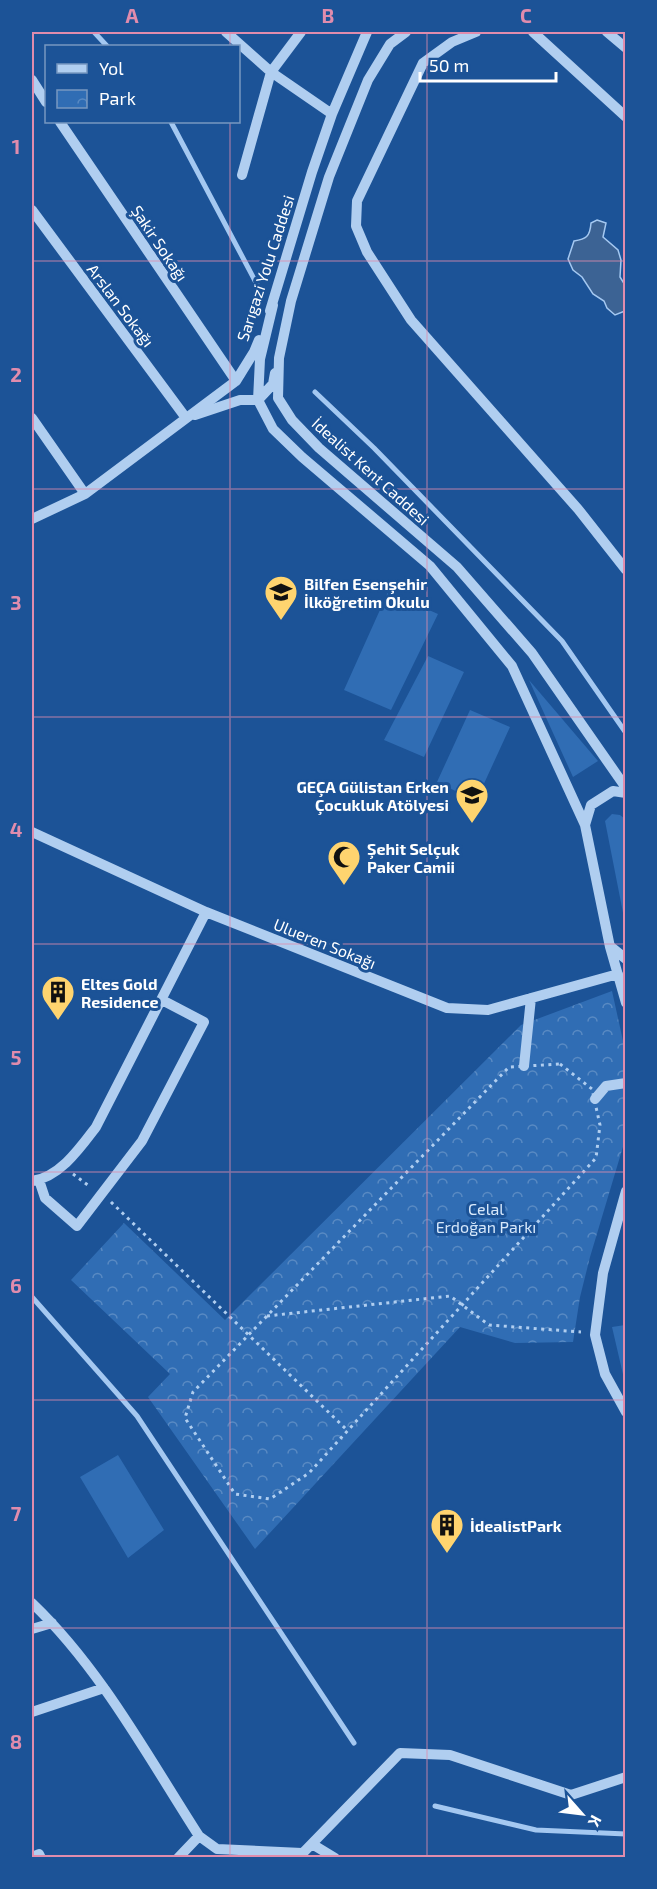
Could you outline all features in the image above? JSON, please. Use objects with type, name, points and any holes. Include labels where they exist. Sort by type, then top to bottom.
[{"type":"street","points":[[226,32],[271,72],[332,114]]},
{"type":"street","points":[[242,175],[271,72],[301,32]]},
{"type":"street","name":"Sarıgazi Yolu Caddesi","points":[[32,519],[85,494],[236,381],[254,352],[273,305],[312,172],[332,114],[368,32]]},
{"type":"street","name":"İdealist Kent Caddesi","points":[[406,32],[390,44],[368,80],[328,177],[291,300],[279,358],[278,398],[292,420],[319,448],[457,567],[532,653],[626,788]]},
{"type":"street","points":[[476,32],[452,42],[423,63],[357,201],[356,226],[367,252],[411,320],[578,509],[626,570]]},
{"type":"street","points":[[533,32],[626,117]]},
{"type":"street","points":[[607,32],[626,48]]},
{"type":"street","points":[[32,80],[45,100]]},
{"type":"street","name":"Şakir Sokağı","points":[[61,123],[236,381]]},
{"type":"street","name":"Arslan Sokağı","points":[[32,210],[186,418]]},
{"type":"street","points":[[258,400],[260,359],[273,305]]},
{"type":"street","points":[[186,418],[240,400],[258,400],[273,384],[279,358]]},
{"type":"street","name":"İdealist Kent Caddesi","points":[[258,400],[273,429],[302,457],[430,566],[512,666],[585,825],[610,947],[626,1003]]},
{"type":"street","points":[[32,418],[85,494]]},
{"type":"street","points":[[585,825],[591,805],[613,791],[626,793]]},
{"type":"street","name":"Ulueren Sokağı","points":[[32,832],[206,912],[447,1008],[488,1011],[618,974]]},
{"type":"street","points":[[162,1000],[204,1022],[142,1141],[77,1226],[45,1198],[35,1181],[62,1166],[96,1127],[206,912]]},
{"type":"street","points":[[610,947],[626,959]]},
{"type":"street","points":[[524,1066],[531,998]]},
{"type":"street","points":[[595,1099],[606,1086],[626,1083]]},
{"type":"street","points":[[626,1191],[603,1273],[595,1333],[605,1374],[626,1412]]},
{"type":"street","points":[[32,1603],[52,1623],[104,1688],[199,1836],[218,1849],[301,1855],[400,1753],[450,1755],[571,1795],[626,1777]]},
{"type":"street","points":[[32,1629],[52,1623]]},
{"type":"street","points":[[32,1712],[104,1688]]},
{"type":"street","points":[[178,1857],[199,1836]]},
{"type":"street","points":[[312,1844],[335,1857]]},
{"type":"street","points":[[32,1857],[39,1854],[41,1857]]},
{"type":"path","points":[[560,1064],[592,1089],[595,1099],[600,1125],[596,1158],[349,1431],[309,1473],[270,1499],[236,1494],[184,1418],[193,1392],[509,1067],[560,1064]]},
{"type":"path","points":[[62,1166],[112,1203],[349,1431]]},
{"type":"path","points":[[267,1316],[450,1296],[489,1325],[595,1333]]},
{"type":"green space","points":[[388,592],[438,614],[391,710],[344,690]]},
{"type":"green space","points":[[428,656],[464,672],[424,757],[384,740]]},
{"type":"green space","points":[[529,680],[598,761],[573,777]]},
{"type":"green space","points":[[470,710],[510,727],[476,801],[437,782]]},
{"type":"green space","points":[[612,814],[620,815],[625,819],[625,923],[605,821]]},
{"type":"green space","name":"Celal Erdoğan Parkı","points":[[612,991],[625,1050],[625,1140],[590,1257],[580,1297],[573,1342],[515,1343],[460,1327],[255,1549],[148,1397],[170,1374],[71,1280],[124,1223],[225,1320],[521,1025]]},
{"type":"green space","points":[[626,1325],[625,1383],[612,1327]]},
{"type":"green space","points":[[118,1455],[164,1530],[128,1558],[80,1477]]},
{"type":"shaded area","points":[[597,220],[606,223],[603,237],[618,250],[621,260],[620,277],[625,285],[625,311],[615,315],[607,308],[604,301],[593,294],[582,277],[573,270],[568,259],[574,241],[587,236],[591,223]]},
{"type":"waterway","points":[[94,32],[106,45]]},
{"type":"waterway","points":[[172,123],[261,292]]},
{"type":"waterway","points":[[315,392],[374,448],[562,641],[626,733]]},
{"type":"waterway","points":[[32,1297],[137,1416],[354,1743]]},
{"type":"waterway","points":[[435,1806],[536,1830],[626,1834]]},
{"type":"place","name":"Bilfen Esenşehir İlköğretim Okulu","points":[[281,621]]},
{"type":"place","name":"GEÇA Gülistan Erken Çocukluk Atölyesi","points":[[472,824]]},
{"type":"place","name":"Şehit Selçuk Paker Camii","points":[[344,886]]},
{"type":"place","name":"Eltes Gold Residence","points":[[58,1021]]},
{"type":"place","name":"İdealistPark","points":[[447,1554]]}]
